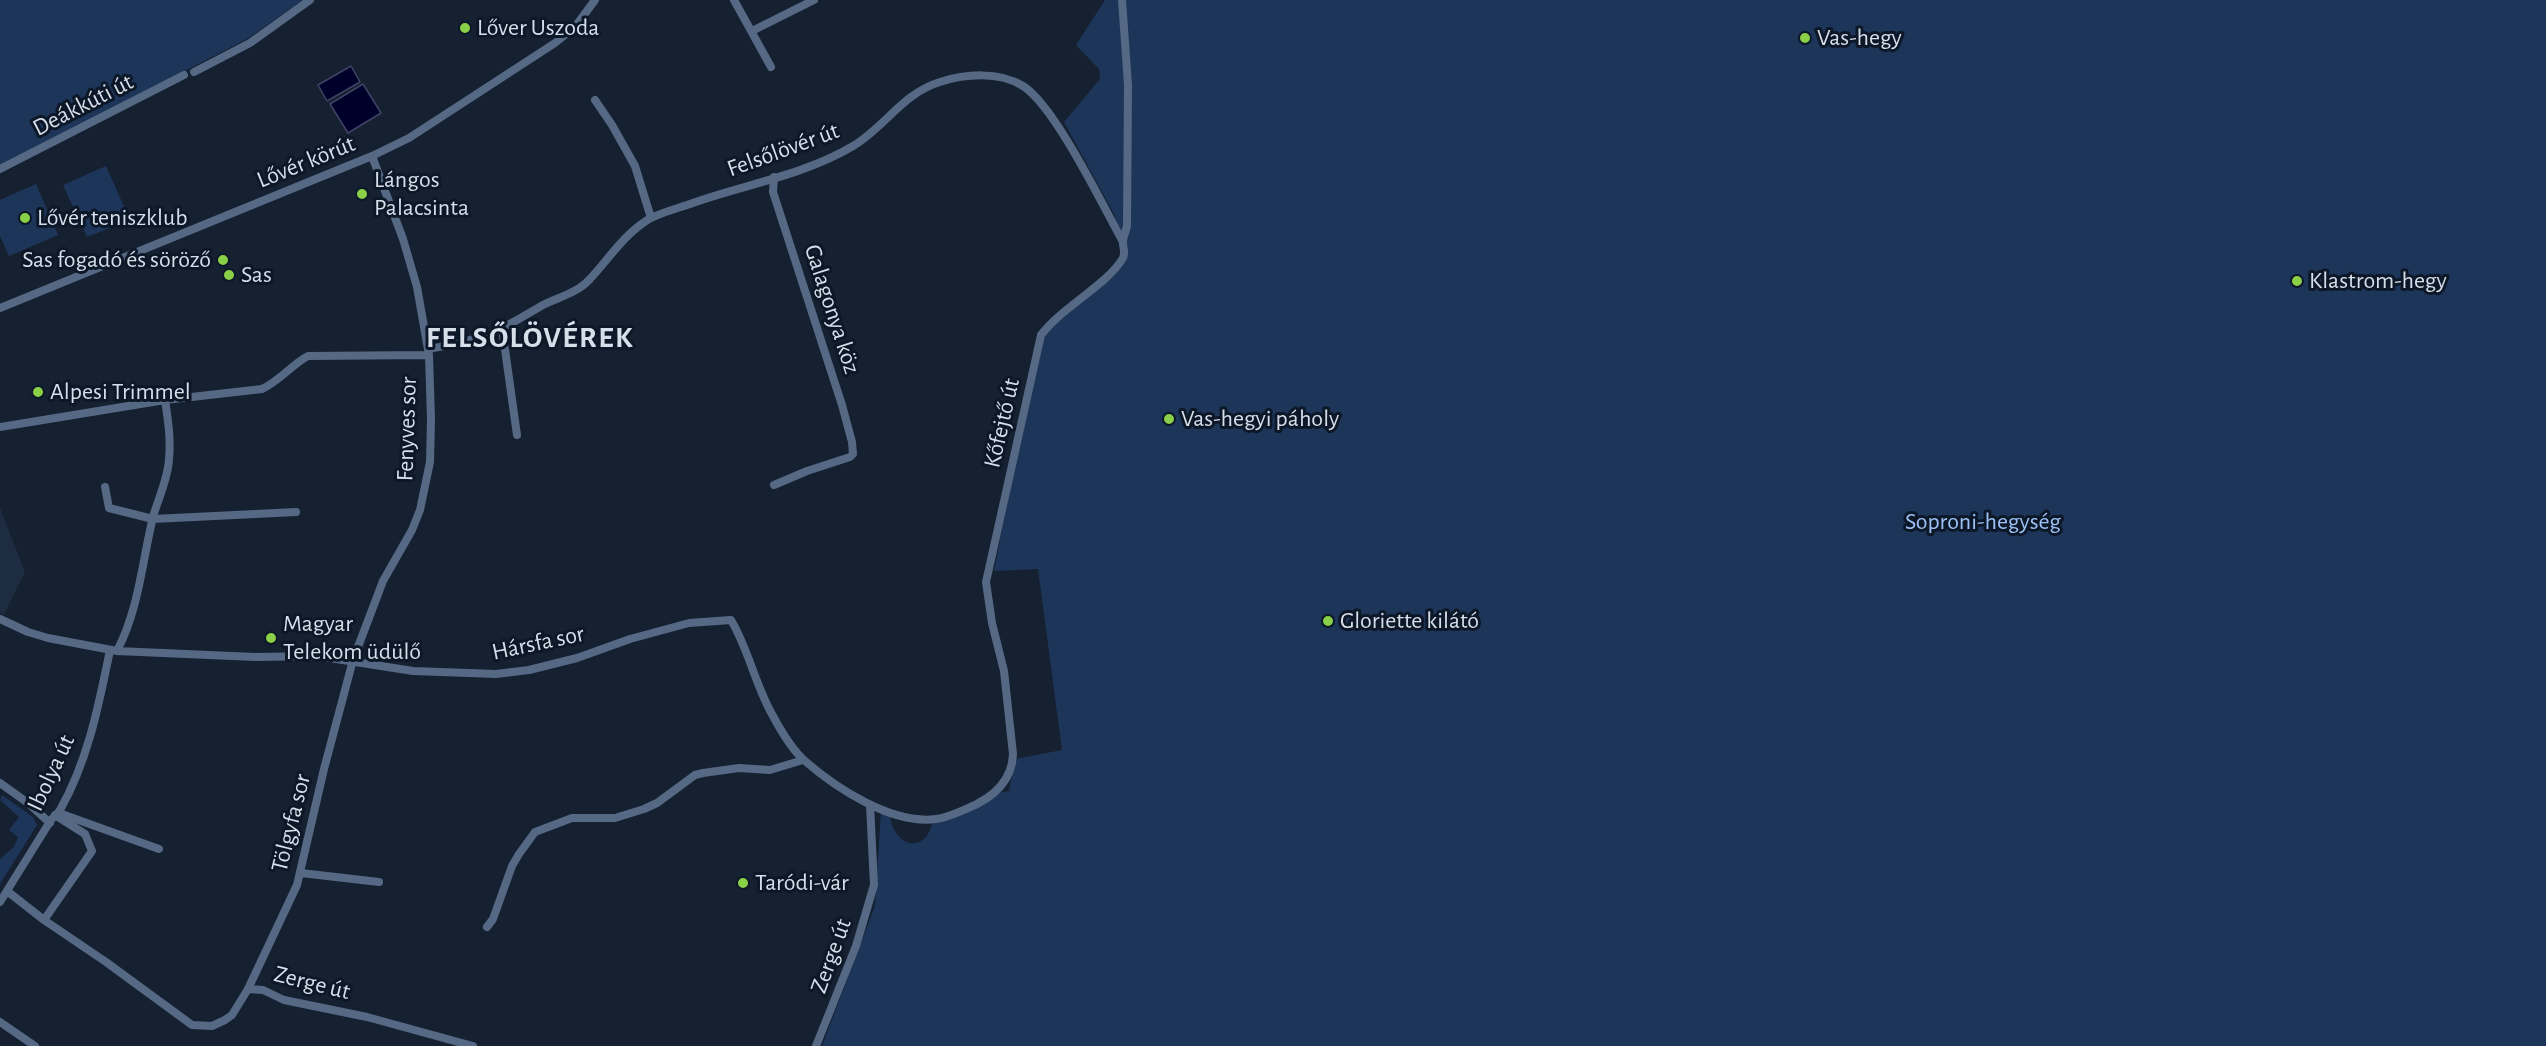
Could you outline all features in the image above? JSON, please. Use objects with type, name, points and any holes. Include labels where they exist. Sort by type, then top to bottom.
[{"type":"street","points":[[194,72],[250,43],[310,0]]},
{"type":"street","name":"Lővér körút","points":[[0,308],[372,156],[409,138],[555,43],[575,27],[596,0]]},
{"type":"street","points":[[734,0],[771,66]]},
{"type":"street","points":[[752,31],[814,0]]},
{"type":"street","name":"Kőfejtő út","points":[[912,817],[938,819],[984,802],[1007,779],[1012,767],[1013,754],[1004,671],[987,594],[988,570],[1041,335],[1052,320],[1103,278],[1123,258],[1125,252],[1123,242],[1127,226],[1128,85],[1122,0]]},
{"type":"street","name":"Deákkúti út","points":[[0,169],[184,75]]},
{"type":"street","name":"Felsőlövér út","points":[[0,427],[165,400],[262,389],[275,383],[298,361],[308,356],[428,352],[468,341],[502,328],[588,282],[620,244],[651,218],[709,197],[797,170],[853,146],[870,134],[908,97],[940,81],[960,77],[980,75],[1004,78],[1024,86],[1050,117],[1080,163],[1123,242]]},
{"type":"street","points":[[596,100],[635,166],[651,218]]},
{"type":"street","name":"Fenyves sor","points":[[353,660],[383,581],[412,530],[426,488],[430,462],[428,352],[417,287],[403,239],[372,156]]},
{"type":"street","name":"Galagonya köz","points":[[774,177],[773,192],[835,382],[852,442],[853,454],[774,485]]},
{"type":"street","points":[[502,328],[517,435]]},
{"type":"street","name":"Ibolya út","points":[[0,902],[57,814],[80,766],[114,650],[131,616],[153,519],[169,463],[170,438],[165,400]]},
{"type":"street","points":[[105,487],[109,508],[153,519],[296,512]]},
{"type":"street","name":"Hársfa sor","points":[[0,619],[48,638],[114,650],[255,657],[317,656],[413,671],[486,674],[511,672],[577,658],[630,639],[689,623],[731,620],[743,644],[764,699],[774,718],[803,760],[829,780],[870,805],[912,817]]},
{"type":"street","name":"Tölgyfa sor","points":[[248,989],[301,873],[324,769],[353,660]]},
{"type":"street","points":[[487,927],[493,919],[515,860],[535,832],[572,818],[582,816],[615,818],[644,809],[694,775],[740,768],[770,770],[803,760]]},
{"type":"street","points":[[0,783],[28,803],[50,823]]},
{"type":"street","name":"Zerge út","points":[[816,1046],[856,945],[874,885],[870,805]]},
{"type":"street","points":[[57,814],[159,849]]},
{"type":"street","points":[[44,920],[92,850],[85,834],[57,814]]},
{"type":"street","points":[[301,873],[379,882]]},
{"type":"street","name":"Zerge út","points":[[7,891],[44,920],[192,1024],[212,1026],[225,1020],[232,1015],[248,989],[263,990],[284,1000],[367,1017],[473,1046]]},
{"type":"street","points":[[0,1022],[36,1046]]},
{"type":"shaded area","points":[[351,66],[360,82],[327,101],[318,85]]},
{"type":"shaded area","points":[[363,84],[381,113],[348,133],[330,104]]},
{"type":"shaded area","points":[[0,508],[25,572],[4,615],[0,613]]},
{"type":"green space","points":[[0,0],[303,0],[247,39],[0,166]]},
{"type":"green space","name":"Soproni-hegység","points":[[1105,0],[2546,0],[2546,1046],[822,1046],[875,906],[881,812],[890,816],[892,826],[903,840],[917,843],[929,832],[933,821],[993,794],[1009,791],[1015,759],[1062,750],[1038,569],[994,571],[1038,343],[1052,320],[1110,273],[1125,252],[1114,214],[1064,122],[1100,79],[1099,69],[1076,45]]},
{"type":"green space","name":"Lővér teniszklub","points":[[106,166],[130,220],[87,237],[63,185]]},
{"type":"green space","name":"Lővér teniszklub","points":[[36,184],[58,235],[9,256],[0,236],[0,200]]},
{"type":"green space","points":[[2,795],[33,817],[37,825],[0,884],[0,859],[14,847],[18,837],[9,830],[19,817],[0,800]]},
{"type":"place","name":"Lőver Uszoda","points":[[465,28]]},
{"type":"place","name":"Vas-hegy","points":[[1805,38]]},
{"type":"place","name":"Lángos Palacsinta","points":[[362,194]]},
{"type":"place","name":"Lővér teniszklub","points":[[25,218]]},
{"type":"place","name":"Sas fogadó és söröző","points":[[223,260]]},
{"type":"place","name":"Sas","points":[[229,275]]},
{"type":"place","name":"Klastrom-hegy","points":[[2297,281]]},
{"type":"place","name":"Alpesi Trimmel","points":[[38,392]]},
{"type":"place","name":"Vas-hegyi páholy","points":[[1169,419]]},
{"type":"place","name":"Gloriette kilátó","points":[[1328,621]]},
{"type":"place","name":"Magyar Telekom üdülő","points":[[271,638]]},
{"type":"place","name":"Taródi-vár","points":[[743,883]]},
{"type":"district","name":"FELSŐLÖVÉREK","points":[[530,338]]}]
